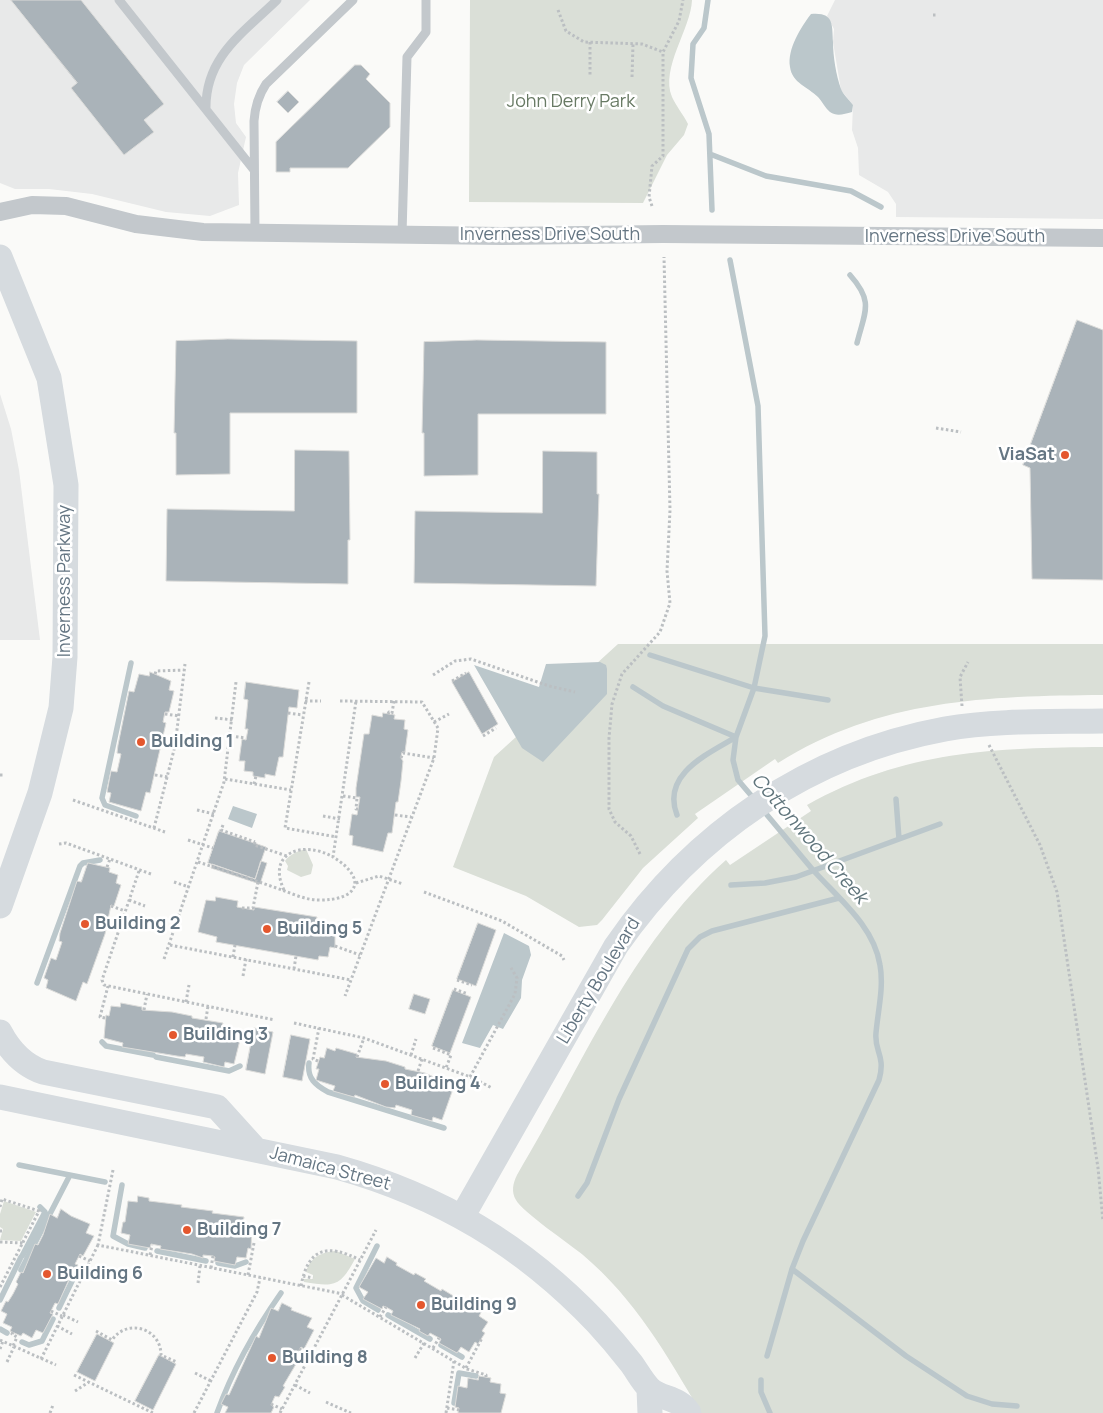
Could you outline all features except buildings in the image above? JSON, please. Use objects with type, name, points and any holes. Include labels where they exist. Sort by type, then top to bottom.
[{"type":"main road","name":"Inverness Parkway","points":[[0,256],[49,378],[66,485],[65,646],[61,708],[40,793],[0,906]]},
{"type":"main road","name":"Liberty Boulevard","points":[[462,1217],[616,946],[661,888],[711,839],[751,809],[792,783],[822,767],[870,748],[917,734],[972,725],[1103,722]]},
{"type":"main road","points":[[0,1032],[16,1056],[26,1064],[43,1072],[217,1107],[255,1149]]},
{"type":"main road","name":"Jamaica Street","points":[[0,1097],[255,1149],[363,1174],[430,1200],[510,1246],[551,1279],[602,1328],[650,1388],[683,1404],[689,1413]]},
{"type":"main road","points":[[650,1388],[650,1413]]},
{"type":"street","name":"Inverness Drive South","points":[[0,212],[32,205],[66,206],[136,224],[202,232],[1103,238]]},
{"type":"lane","points":[[118,0],[254,170]]},
{"type":"lane","points":[[206,110],[206,93],[211,72],[225,50],[277,0]]},
{"type":"lane","points":[[255,232],[255,108],[260,94],[266,84],[353,0]]},
{"type":"lane","points":[[402,234],[407,57],[426,32],[426,0]]},
{"type":"path","points":[[652,206],[649,197],[652,166],[663,156],[663,52],[679,21],[683,0]]},
{"type":"path","points":[[558,10],[566,31],[584,42],[642,44],[663,52]]},
{"type":"path","points":[[933,15],[938,15]]},
{"type":"path","points":[[590,42],[590,77]]},
{"type":"path","points":[[632,77],[633,44]]},
{"type":"path","points":[[640,854],[631,836],[615,822],[609,809],[610,722],[613,696],[622,674],[660,632],[670,603],[667,571],[670,510],[664,257]]},
{"type":"path","points":[[936,428],[961,432]]},
{"type":"path","points":[[433,675],[455,662],[471,659],[549,686],[575,692]]},
{"type":"path","points":[[968,662],[962,671],[959,685],[972,725],[1040,845],[1057,892],[1090,1109],[1103,1221]]},
{"type":"path","points":[[154,828],[168,777],[180,716],[185,664]]},
{"type":"path","points":[[155,674],[156,671],[184,670]]},
{"type":"path","points":[[452,681],[466,673]]},
{"type":"path","points":[[164,960],[225,779],[236,682]]},
{"type":"path","points":[[309,682],[285,828],[337,837]]},
{"type":"path","points":[[305,701],[321,701]]},
{"type":"path","points":[[340,701],[422,702],[438,728],[434,758],[345,996]]},
{"type":"path","points":[[333,857],[356,701]]},
{"type":"path","points":[[388,714],[389,712],[392,713],[394,701]]},
{"type":"path","points":[[288,713],[303,715]]},
{"type":"path","points":[[165,714],[180,716]]},
{"type":"path","points":[[434,722],[449,714]]},
{"type":"path","points":[[215,718],[233,720]]},
{"type":"path","points":[[483,736],[496,728]]},
{"type":"path","points":[[231,736],[246,738]]},
{"type":"path","points":[[401,758],[403,753],[434,758]]},
{"type":"path","points":[[0,775],[5,775]]},
{"type":"path","points":[[155,775],[168,777]]},
{"type":"path","points":[[254,784],[256,776]]},
{"type":"path","points":[[225,779],[291,790]]},
{"type":"path","points":[[343,796],[358,798],[356,808],[358,809]]},
{"type":"path","points":[[73,800],[165,832]]},
{"type":"path","points":[[197,810],[214,814]]},
{"type":"path","points":[[395,815],[411,818]]},
{"type":"path","points":[[323,816],[340,819]]},
{"type":"path","points":[[223,825],[221,830],[256,842],[254,845],[287,856]]},
{"type":"path","points":[[188,840],[213,848]]},
{"type":"path","points":[[59,844],[64,842],[151,874]]},
{"type":"path","points":[[285,891],[280,875],[282,864],[287,856],[296,850],[308,848],[333,857],[350,869],[356,883]]},
{"type":"path","points":[[107,867],[110,859]]},
{"type":"path","points":[[198,862],[314,900],[327,900],[350,893],[356,883],[376,877],[388,878],[403,884]]},
{"type":"path","points":[[282,864],[288,868]]},
{"type":"path","points":[[140,870],[102,980],[104,985],[275,1020]]},
{"type":"path","points":[[174,882],[189,887]]},
{"type":"path","points":[[242,908],[253,908],[258,882]]},
{"type":"path","points":[[424,892],[502,921],[562,956],[564,960]]},
{"type":"path","points":[[129,900],[145,906]]},
{"type":"path","points":[[111,906],[126,912]]},
{"type":"path","points":[[170,945],[351,980]]},
{"type":"path","points":[[233,956],[235,945]]},
{"type":"path","points":[[335,946],[360,955]]},
{"type":"path","points":[[294,969],[296,956]]},
{"type":"path","points":[[243,976],[246,959]]},
{"type":"path","points":[[470,1077],[515,994],[517,978],[510,966]]},
{"type":"path","points":[[457,980],[472,985]]},
{"type":"path","points":[[186,1002],[188,985]]},
{"type":"path","points":[[105,1018],[100,1017],[108,986]]},
{"type":"path","points":[[454,989],[468,994]]},
{"type":"path","points":[[144,1010],[147,994]]},
{"type":"path","points":[[206,1019],[208,1006]]},
{"type":"path","points":[[294,1023],[364,1038],[470,1077],[492,1088]]},
{"type":"path","points":[[318,1061],[313,1059],[319,1028]]},
{"type":"path","points":[[357,1057],[364,1038]]},
{"type":"path","points":[[411,1055],[416,1039]]},
{"type":"path","points":[[433,1048],[451,1055],[446,1068]]},
{"type":"path","points":[[418,1071],[422,1059]]},
{"type":"path","points":[[40,1359],[98,1245],[113,1170]]},
{"type":"path","points":[[0,1207],[2,1199],[39,1211],[0,1286]]},
{"type":"path","points":[[271,1404],[281,1411],[376,1230]]},
{"type":"path","points":[[0,1242],[23,1243]]},
{"type":"path","points":[[248,1275],[253,1242]]},
{"type":"path","points":[[98,1245],[342,1294],[466,1368],[482,1372],[486,1377]]},
{"type":"path","points":[[150,1255],[152,1245]]},
{"type":"path","points":[[301,1286],[303,1276],[311,1259],[326,1250],[340,1250],[360,1260]]},
{"type":"path","points":[[79,1256],[90,1261]]},
{"type":"path","points":[[211,1268],[213,1256]]},
{"type":"path","points":[[198,1283],[200,1266]]},
{"type":"path","points":[[303,1276],[313,1278]]},
{"type":"path","points":[[194,1413],[257,1292],[260,1278]]},
{"type":"path","points":[[380,1317],[386,1307]]},
{"type":"path","points":[[51,1311],[78,1322]]},
{"type":"path","points":[[57,1326],[72,1334]]},
{"type":"path","points":[[96,1331],[112,1340],[121,1330],[135,1327],[154,1335],[160,1347],[161,1355],[177,1362]]},
{"type":"path","points":[[7,1362],[17,1337],[12,1334],[13,1332]]},
{"type":"path","points":[[154,1335],[158,1332]]},
{"type":"path","points":[[432,1348],[438,1338]]},
{"type":"path","points":[[466,1368],[482,1338]]},
{"type":"path","points":[[0,1349],[2,1341],[56,1365]]},
{"type":"path","points":[[415,1358],[424,1343]]},
{"type":"path","points":[[299,1349],[311,1354]]},
{"type":"path","points":[[454,1361],[446,1411],[459,1410]]},
{"type":"path","points":[[195,1372],[211,1380]]},
{"type":"path","points":[[74,1375],[153,1413]]},
{"type":"path","points":[[75,1391],[89,1382]]},
{"type":"path","points":[[295,1385],[310,1393]]},
{"type":"path","points":[[326,1402],[351,1413]]},
{"type":"path","points":[[50,1413],[53,1405]]},
{"type":"shaded area","points":[[0,0],[310,0],[244,65],[237,83],[234,104],[236,123],[246,137],[238,173],[239,205],[210,216],[166,212],[92,194],[49,189],[15,189],[0,183]]},
{"type":"shaded area","points":[[835,0],[1103,0],[1103,219],[896,217],[896,204],[888,192],[859,175],[858,148],[852,130],[853,105],[841,90],[833,42],[834,29],[827,16]]},
{"type":"shaded area","points":[[811,14],[824,15],[830,20],[838,78],[842,91],[853,105],[852,112],[838,115],[833,114],[818,97],[797,81],[791,72],[790,60],[793,46],[799,32]]},
{"type":"shaded area","points":[[0,394],[11,429],[19,470],[40,640],[0,640]]},
{"type":"shaded area","points":[[600,662],[606,665],[607,669],[607,694],[543,762],[522,748],[474,665],[539,687],[546,664]]},
{"type":"shaded area","points":[[233,806],[257,814],[252,828],[228,819]]},
{"type":"shaded area","points":[[504,933],[529,946],[531,955],[522,980],[521,998],[503,1029],[493,1025],[480,1048],[462,1043]]},
{"type":"green space","name":"John Derry Park","points":[[470,0],[692,0],[687,23],[673,61],[669,86],[672,97],[688,124],[684,135],[667,155],[643,203],[469,202]]},
{"type":"green space","points":[[618,644],[1103,644],[1103,695],[1018,697],[935,705],[895,714],[856,726],[816,742],[778,763],[775,759],[695,814],[698,818],[643,868],[597,925],[579,927],[526,896],[453,867],[494,757]]},
{"type":"green space","points":[[1103,747],[1103,1413],[701,1413],[649,1329],[619,1290],[583,1255],[527,1212],[513,1194],[517,1175],[610,1009],[662,930],[692,894],[726,860],[730,865],[811,811],[807,805],[843,787],[879,773],[915,763],[987,751]]},
{"type":"green space","points":[[306,849],[313,865],[311,874],[301,877],[287,870],[288,866],[285,861],[294,853]]},
{"type":"green space","points":[[4,1201],[36,1212],[21,1241],[0,1240],[3,1229],[0,1227],[0,1214]]},
{"type":"green space","points":[[336,1251],[355,1259],[340,1280],[329,1284],[304,1282],[304,1279],[313,1279],[313,1275],[306,1272],[310,1263],[317,1256]]},
{"type":"waterway","name":"Cottonwood Creek","points":[[708,0],[704,28],[693,44],[691,78],[709,134],[712,210]]},
{"type":"waterway","points":[[710,154],[766,176],[851,191],[881,207]]},
{"type":"waterway","name":"Cottonwood Creek","points":[[730,260],[758,406],[765,636],[754,688],[736,737],[733,760],[738,780],[755,800]]},
{"type":"waterway","points":[[850,275],[858,284],[866,307],[857,343]]},
{"type":"waterway","points":[[650,655],[754,688],[828,700]]},
{"type":"waterway","points":[[131,663],[102,798],[105,805],[136,816]]},
{"type":"waterway","points":[[633,687],[663,706],[736,737]]},
{"type":"waterway","points":[[677,815],[674,801],[676,788],[681,777],[701,758],[736,737]]},
{"type":"waterway","points":[[896,799],[899,839]]},
{"type":"waterway","name":"Cottonwood Creek","points":[[762,809],[813,870],[863,925],[876,951],[881,973],[876,1039],[881,1059],[879,1080],[803,1241],[792,1269],[767,1356]]},
{"type":"waterway","points":[[731,885],[765,883],[796,877],[940,824]]},
{"type":"waterway","points":[[37,983],[80,866],[83,863],[100,860]]},
{"type":"waterway","points":[[578,1196],[587,1183],[619,1099],[688,949],[700,937],[712,931],[839,898]]},
{"type":"waterway","points":[[102,1042],[106,1046],[153,1055]]},
{"type":"waterway","points":[[156,1057],[229,1071],[240,1066]]},
{"type":"waterway","points":[[309,1063],[311,1077],[319,1087],[328,1092],[444,1128]]},
{"type":"waterway","points":[[19,1165],[105,1182]]},
{"type":"waterway","points":[[21,1270],[70,1175]]},
{"type":"waterway","points":[[122,1185],[113,1236],[128,1244],[145,1248]]},
{"type":"waterway","points":[[22,1256],[45,1212],[40,1207]]},
{"type":"waterway","points":[[377,1246],[356,1288],[363,1301],[378,1310]]},
{"type":"waterway","points":[[157,1251],[206,1261]]},
{"type":"waterway","points":[[0,1300],[21,1257]]},
{"type":"waterway","points":[[218,1263],[235,1266],[246,1262]]},
{"type":"waterway","points":[[792,1269],[906,1356],[967,1396],[992,1404],[1017,1406]]},
{"type":"waterway","points":[[59,1308],[74,1277]]},
{"type":"waterway","points":[[217,1413],[245,1351],[281,1293]]},
{"type":"waterway","points":[[388,1315],[430,1339]]},
{"type":"waterway","points":[[22,1342],[29,1345],[42,1341],[53,1319]]},
{"type":"waterway","points":[[0,1329],[7,1333]]},
{"type":"waterway","points":[[441,1345],[462,1357]]},
{"type":"waterway","points":[[454,1403],[459,1373],[476,1376]]},
{"type":"waterway","name":"Cottonwood Creek","points":[[761,1380],[761,1392],[770,1413]]},
{"type":"place","name":"ViaSat","points":[[1065,455]]},
{"type":"place","name":"Building 1","points":[[141,742]]},
{"type":"place","name":"Building 2","points":[[85,924]]},
{"type":"place","name":"Building 5","points":[[267,929]]},
{"type":"place","name":"Building 3","points":[[173,1035]]},
{"type":"place","name":"Building 4","points":[[385,1084]]},
{"type":"place","name":"Building 7","points":[[187,1230]]},
{"type":"place","name":"Building 6","points":[[47,1274]]},
{"type":"place","name":"Building 9","points":[[421,1305]]},
{"type":"place","name":"Building 8","points":[[272,1358]]}]
